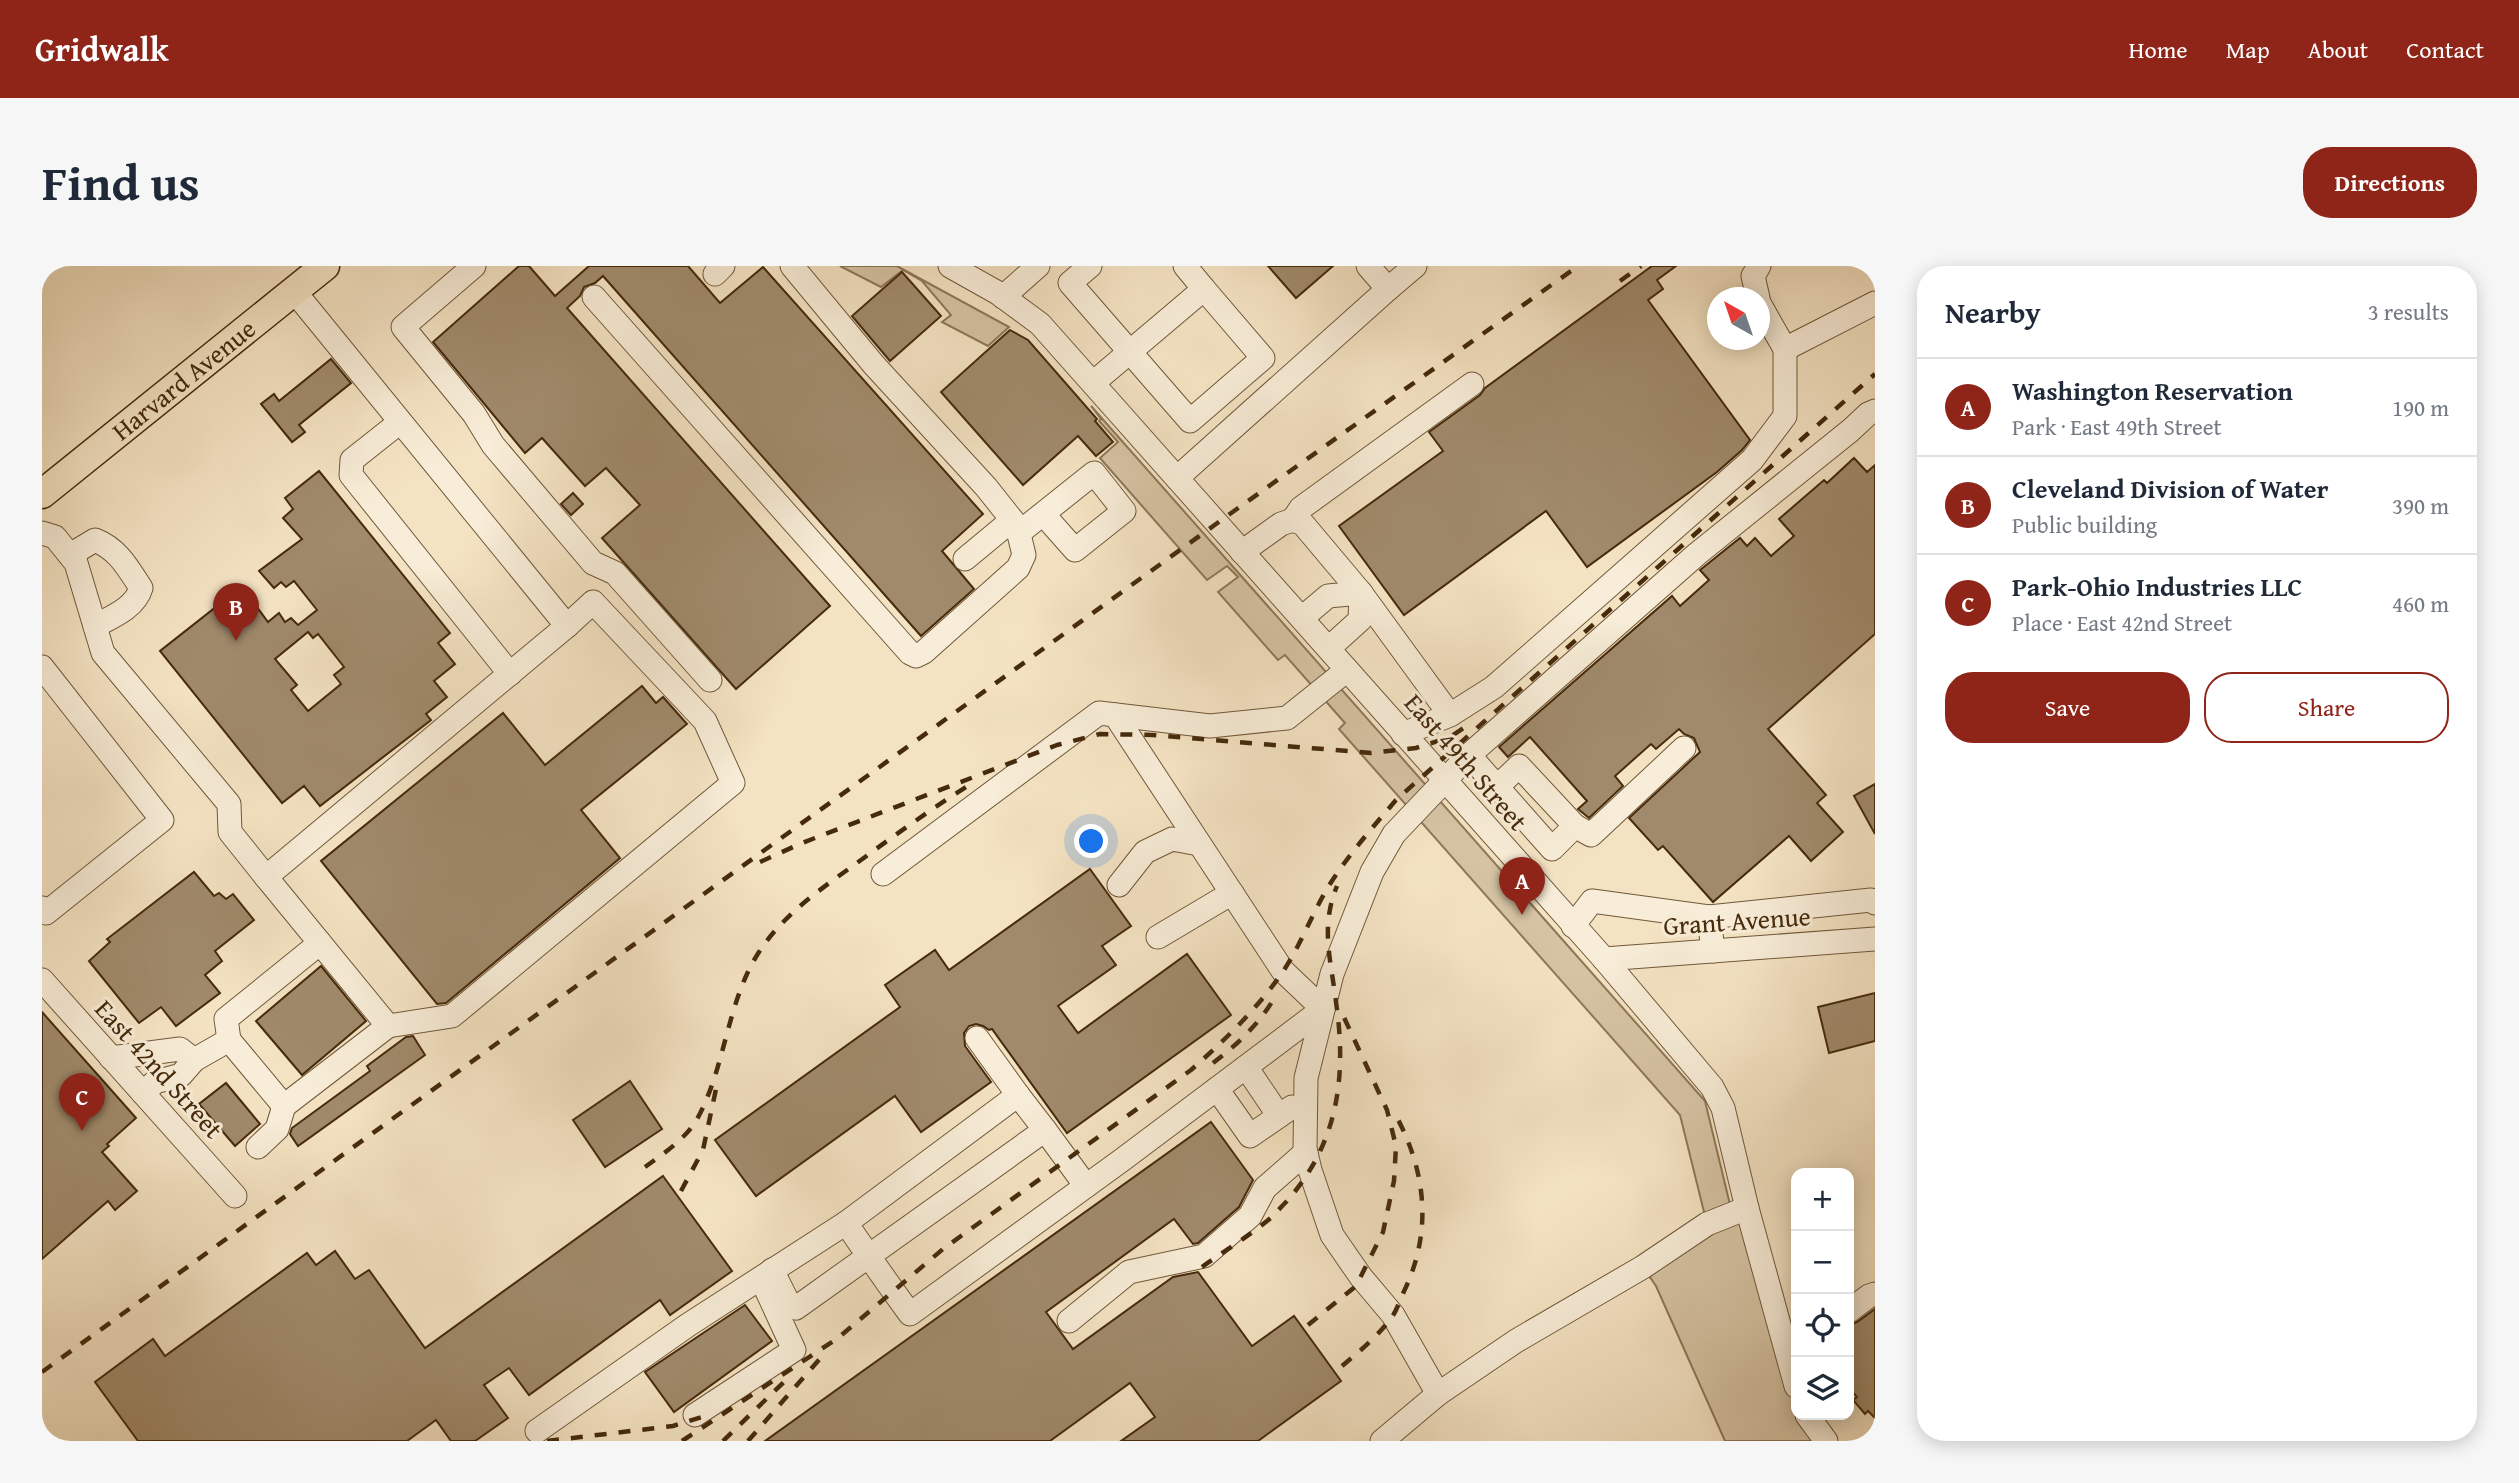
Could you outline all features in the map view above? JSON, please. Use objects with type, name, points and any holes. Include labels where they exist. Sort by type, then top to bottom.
[{"type":"main road","name":"Harvard Avenue","points":[[42,494],[325,266]]},
{"type":"street","points":[[474,266],[403,327],[474,414],[493,445],[593,563],[615,573],[710,680]]},
{"type":"street","points":[[594,297],[910,653],[916,656],[924,652],[1017,568],[1024,555],[1016,526],[986,487],[874,365],[792,266]]},
{"type":"street","name":"East 49th Street","points":[[950,266],[1003,297],[1040,324],[1604,960],[1712,1087],[1723,1108],[1747,1208],[1791,1345]]},
{"type":"street","points":[[1003,297],[1038,266]]},
{"type":"street","points":[[1090,266],[1070,283],[1190,421],[1264,358],[1185,266]]},
{"type":"street","points":[[1368,266],[1388,289]]},
{"type":"street","points":[[1177,478],[1415,266]]},
{"type":"street","points":[[1756,287],[1753,276],[1759,266]]},
{"type":"street","points":[[1093,383],[1204,289]]},
{"type":"street","points":[[294,291],[567,626]]},
{"type":"street","points":[[1785,349],[1875,303]]},
{"type":"street","points":[[1403,733],[1450,715],[1494,687],[1752,460],[1784,416],[1785,349],[1770,322]]},
{"type":"street","points":[[1242,552],[1282,524],[1293,520],[1301,508],[1472,384]]},
{"type":"street","points":[[1438,1394],[1393,1315],[1332,1235],[1306,1152],[1306,1078],[1332,974],[1372,872],[1394,834],[1469,755],[1697,554],[1875,411]]},
{"type":"street","points":[[400,422],[352,460],[351,475],[510,674]]},
{"type":"street","points":[[965,559],[1016,526],[1044,515]]},
{"type":"street","points":[[1293,520],[1303,524],[1361,593],[1450,715]]},
{"type":"street","points":[[42,533],[55,537],[76,563],[103,653],[229,804],[230,832],[388,1026]]},
{"type":"street","points":[[70,555],[95,540],[108,545],[124,561],[141,588],[138,598],[121,612],[95,626]]},
{"type":"street","points":[[1302,618],[1328,596],[1361,593]]},
{"type":"street","points":[[1329,648],[1360,620],[1361,593]]},
{"type":"street","points":[[258,1147],[277,1129],[284,1106],[388,1026],[452,1016],[733,783],[705,721],[593,602],[266,877]]},
{"type":"street","points":[[42,667],[162,820],[46,913],[42,908]]},
{"type":"street","points":[[883,874],[1099,713],[1210,726],[1287,719],[1347,670]]},
{"type":"street","points":[[1115,715],[1283,971],[1323,1009]]},
{"type":"street","points":[[1497,787],[1519,766],[1575,826],[1591,835],[1684,748]]},
{"type":"street","points":[[1469,755],[1552,849],[1575,826]]},
{"type":"street","points":[[1486,828],[1514,806]]},
{"type":"street","points":[[1119,885],[1145,852],[1172,839],[1199,844]]},
{"type":"street","points":[[1158,937],[1232,893]]},
{"type":"street","points":[[1573,926],[1592,901],[1709,917],[1871,900],[1875,903]]},
{"type":"street","points":[[1709,917],[1713,951]]},
{"type":"street","name":"Grant Avenue","points":[[1604,960],[1875,939]]},
{"type":"street","points":[[284,1106],[229,1040],[226,1019],[320,943]]},
{"type":"street","name":"East 42nd Street","points":[[42,980],[235,1196]]},
{"type":"street","points":[[846,1223],[910,1314],[1323,1009]]},
{"type":"street","points":[[977,1038],[1086,1186]]},
{"type":"street","points":[[143,1093],[155,1082],[181,1075],[194,1060],[229,1040]]},
{"type":"street","points":[[111,1058],[180,1049],[194,1060]]},
{"type":"street","points":[[1246,1068],[1279,1115]]},
{"type":"street","points":[[1217,1089],[1250,1136],[1306,1096]]},
{"type":"street","points":[[537,1431],[688,1325],[846,1223],[1018,1095]]},
{"type":"street","points":[[766,1273],[789,1304],[796,1308],[1045,1130]]},
{"type":"street","points":[[1069,1321],[1129,1272],[1204,1256],[1250,1216],[1265,1188],[1306,1152]]},
{"type":"street","points":[[1382,1441],[1438,1394],[1516,1341],[1643,1267],[1707,1224],[1747,1208]]},
{"type":"street","points":[[695,1415],[794,1350],[766,1273]]},
{"type":"street","points":[[1854,1307],[1875,1294]]},
{"type":"street","points":[[1811,1420],[1826,1441]]},
{"type":"shaded area","points":[[840,266],[897,266],[1009,327],[988,346],[942,322],[951,315],[922,281],[903,270],[881,287]]},
{"type":"shaded area","points":[[1091,406],[1705,1101],[1732,1213],[1747,1208],[1791,1368],[1791,1420],[1802,1420],[1826,1441],[1725,1441],[1656,1286],[1643,1267],[1707,1224],[1680,1115],[1339,729],[1345,723],[1285,655],[1278,660],[1218,592],[1238,577],[1227,566],[1207,580],[1100,458],[1118,442],[1099,421],[1101,419]]},
{"type":"building","points":[[519,266],[529,266],[555,296],[589,266],[688,266],[720,303],[763,267],[983,514],[942,551],[974,589],[921,636],[603,276],[584,287],[580,296],[567,308],[830,606],[736,689],[602,538],[640,505],[606,468],[585,486],[542,438],[525,453],[433,342]]},
{"type":"building","points":[[1268,266],[1333,266],[1296,298]]},
{"type":"building","points":[[1652,266],[1676,266],[1657,280],[1663,289],[1648,300],[1750,440],[1717,472],[1587,567],[1546,511],[1404,615],[1339,526],[1443,451],[1429,432]]},
{"type":"building","points":[[902,272],[941,316],[890,361],[852,316]]},
{"type":"building","points":[[1010,330],[1028,340],[1097,419],[1095,421],[1113,442],[1096,456],[1078,436],[1023,485],[941,392]]},
{"type":"building","points":[[331,359],[351,383],[299,425],[305,432],[292,442],[261,404],[274,394],[279,401]]},
{"type":"building","points":[[1854,458],[1867,472],[1875,465],[1875,634],[1768,729],[1826,795],[1817,803],[1843,832],[1811,861],[1789,836],[1713,902],[1663,846],[1658,850],[1629,818],[1700,752],[1694,738],[1679,729],[1656,749],[1651,744],[1615,776],[1623,786],[1589,818],[1578,809],[1587,801],[1530,737],[1508,757],[1499,747],[1672,596],[1680,606],[1709,580],[1700,570],[1740,538],[1747,546],[1755,538],[1771,556],[1794,536],[1779,519],[1824,480],[1827,483]]},
{"type":"building","points":[[319,471],[450,633],[438,643],[455,664],[434,681],[447,697],[426,714],[431,720],[320,806],[304,786],[282,803],[160,651],[235,592],[248,607],[254,603],[268,622],[279,613],[285,622],[291,618],[298,625],[317,610],[294,581],[286,587],[281,582],[274,588],[259,571],[302,539],[283,518],[293,509],[285,498]],"holes":[[[308,632],[313,638],[318,634],[344,667],[334,675],[341,684],[308,711],[291,690],[297,685],[275,659]]]},
{"type":"building","points":[[573,493],[583,504],[571,515],[561,504]]},
{"type":"building","points":[[642,686],[656,703],[663,697],[687,724],[581,810],[620,858],[446,1003],[437,1004],[321,861],[503,713],[545,765]]},
{"type":"building","points":[[1875,784],[1875,834],[1854,796]]},
{"type":"building","points":[[1090,869],[1131,926],[1102,946],[1116,965],[1058,1006],[1078,1033],[1187,954],[1231,1015],[1067,1133],[992,1029],[976,1024],[969,1026],[964,1033],[965,1046],[991,1082],[921,1132],[895,1096],[756,1196],[715,1140],[900,1007],[885,985],[935,950],[949,970]]},
{"type":"building","points":[[194,872],[214,896],[219,893],[226,899],[233,894],[254,920],[215,951],[222,961],[205,975],[220,993],[176,1026],[161,1007],[139,1023],[89,961],[110,942],[107,939]]},
{"type":"building","points":[[321,966],[366,1021],[302,1075],[256,1021]]},
{"type":"building","points":[[1875,993],[1875,1041],[1829,1053],[1818,1007]]},
{"type":"building","points":[[42,1012],[136,1118],[107,1144],[109,1146],[102,1152],[137,1191],[115,1210],[108,1201],[42,1259]]},
{"type":"building","points":[[413,1036],[425,1055],[298,1146],[290,1134],[292,1128],[370,1071],[367,1066],[406,1037]]},
{"type":"building","points":[[630,1081],[662,1129],[605,1167],[573,1120]]},
{"type":"building","points":[[226,1083],[260,1124],[235,1146],[199,1104]]},
{"type":"building","points":[[1211,1122],[1253,1180],[1239,1207],[1198,1243],[1193,1244],[1174,1219],[1046,1312],[1073,1349],[1173,1277],[1198,1272],[1252,1346],[1294,1316],[1341,1381],[1258,1441],[1121,1441],[1155,1417],[1130,1383],[1050,1441],[765,1441]]},
{"type":"building","points":[[663,1176],[732,1271],[670,1315],[660,1300],[529,1395],[509,1368],[484,1385],[508,1418],[475,1441],[451,1441],[436,1420],[407,1441],[138,1441],[95,1382],[153,1339],[165,1356],[307,1253],[316,1265],[335,1251],[355,1279],[369,1270],[425,1348]]},
{"type":"building","points":[[745,1305],[772,1341],[674,1412],[645,1372]]},
{"type":"building","points":[[1875,1309],[1875,1418],[1868,1411],[1865,1414],[1854,1401],[1857,1397],[1854,1394],[1854,1323]]},
{"type":"railway","points":[[42,1372],[1234,511],[1578,266]]},
{"type":"railway","points":[[1620,281],[1641,266]]},
{"type":"railway","points":[[682,1441],[838,1338],[943,1249],[1204,1059],[1240,1024],[1272,987],[1289,962],[1337,873],[1396,800],[1875,374]]},
{"type":"railway","points":[[760,862],[802,843],[1057,745],[1100,734],[1152,735],[1371,753],[1416,748],[1450,737],[1468,725]]},
{"type":"railway","points":[[645,1167],[666,1152],[696,1121],[714,1079],[739,992],[769,938],[819,891],[966,787]]},
{"type":"railway","points":[[1202,1267],[1277,1212],[1304,1180],[1328,1133],[1339,1083],[1340,1057],[1328,930],[1337,886]]},
{"type":"railway","points":[[1213,1063],[1247,1033],[1275,997]]},
{"type":"railway","points":[[1308,1325],[1356,1286],[1383,1232],[1394,1181],[1396,1146],[1387,1110],[1341,1011]]},
{"type":"railway","points":[[681,1191],[703,1150],[716,1089]]},
{"type":"railway","points":[[1342,1366],[1375,1337],[1392,1317],[1415,1265],[1420,1242],[1422,1198],[1419,1176],[1405,1133],[1394,1112]]},
{"type":"railway","points":[[748,1441],[824,1354]]},
{"type":"railway","points":[[723,1441],[788,1378]]},
{"type":"railway","points":[[547,1441],[673,1426],[708,1415]]},
{"type":"place","name":"Cleveland Division of Water","points":[[236,641]]},
{"type":"place","name":"Washington Reservation","points":[[1522,915]]},
{"type":"place","name":"Park-Ohio Industries LLC","points":[[82,1131]]}]
